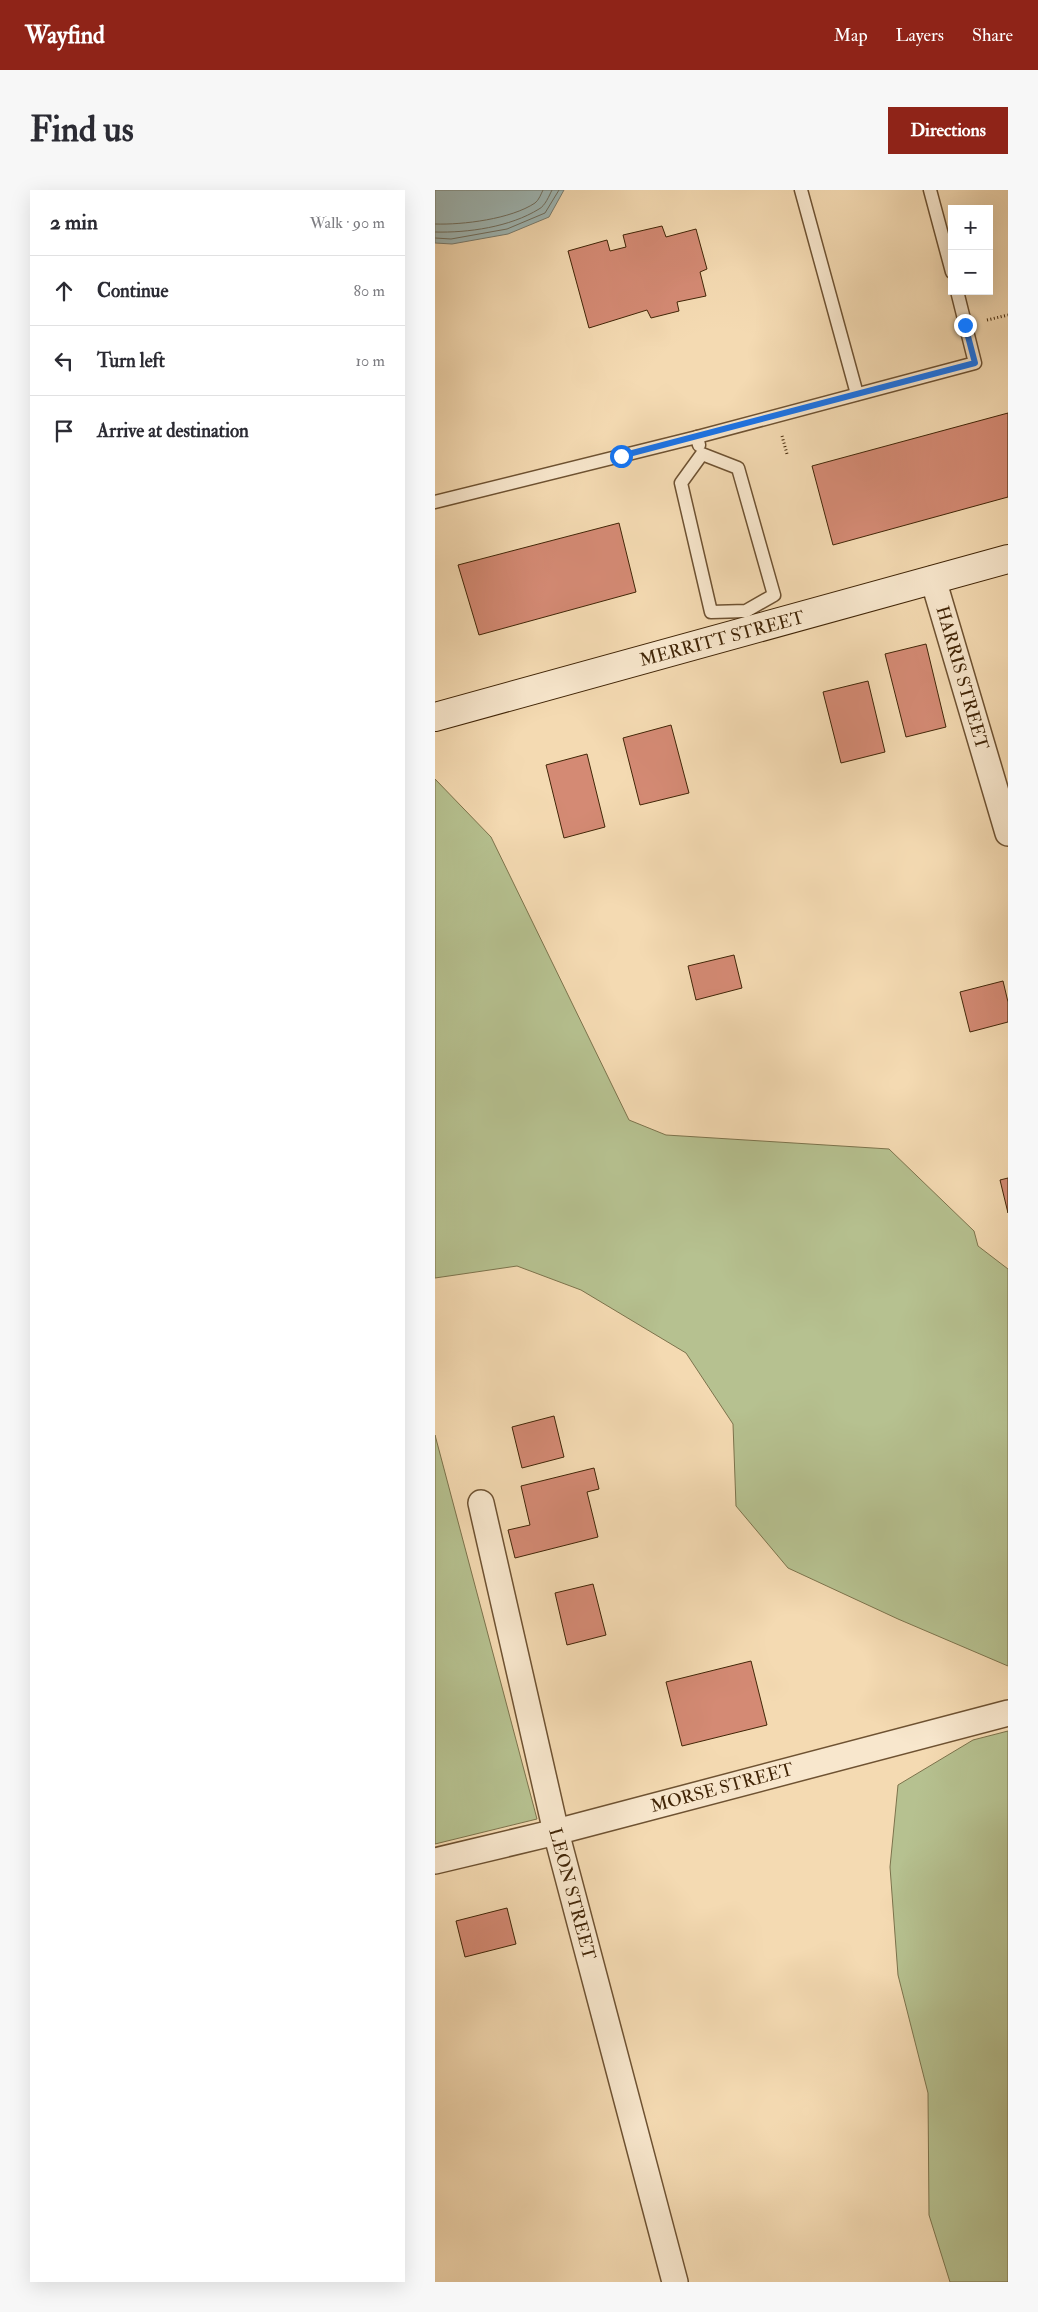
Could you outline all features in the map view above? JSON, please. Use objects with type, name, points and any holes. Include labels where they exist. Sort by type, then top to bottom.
[{"type":"street","name":"MERRITT STREET","points":[[435,717],[749,621],[933,579],[1008,559]]},
{"type":"street","name":"HARRIS STREET","points":[[933,579],[1008,833]]},
{"type":"street","name":"LEON STREET","points":[[481,1503],[556,1832],[675,2282]]},
{"type":"street","name":"MORSE STREET","points":[[435,1861],[556,1832],[1008,1713]]},
{"type":"lane","points":[[801,190],[857,394]]},
{"type":"lane","points":[[930,190],[948,257]]},
{"type":"lane","points":[[435,502],[697,437],[975,363],[958,295]]},
{"type":"lane","points":[[697,437],[702,454]]},
{"type":"lane","points":[[702,454],[738,468],[774,594],[749,621],[711,612],[681,483],[702,454]]},
{"type":"path","points":[[981,322],[1008,315]]},
{"type":"path","points":[[782,436],[787,454]]},
{"type":"green space","points":[[435,779],[491,837],[629,1120],[666,1135],[889,1149],[974,1231],[978,1246],[1008,1269],[1008,1666],[898,1619],[788,1568],[736,1506],[733,1424],[686,1353],[581,1290],[517,1266],[435,1278]]},
{"type":"green space","points":[[435,1435],[537,1819],[435,1844]]},
{"type":"green space","points":[[1008,1731],[1008,2282],[950,2282],[929,2215],[928,2093],[898,1975],[890,1867],[898,1785],[973,1740]]},
{"type":"water","points":[[435,190],[564,190],[549,217],[508,234],[452,244],[435,243]]},
{"type":"building","points":[[662,226],[666,237],[696,229],[707,269],[700,272],[706,296],[677,302],[679,311],[651,318],[647,310],[589,328],[568,251],[607,240],[610,251],[626,247],[623,235]]},
{"type":"building","points":[[1008,413],[1008,497],[833,545],[812,466]]},
{"type":"building","points":[[619,523],[636,592],[479,635],[458,565]]},
{"type":"building","points":[[926,644],[946,727],[906,737],[885,654]]},
{"type":"building","points":[[868,681],[885,752],[841,763],[823,692]]},
{"type":"building","points":[[671,725],[689,793],[640,805],[623,738]]},
{"type":"building","points":[[587,754],[605,827],[564,838],[546,765]]},
{"type":"building","points":[[734,955],[742,988],[696,1000],[688,966]]},
{"type":"building","points":[[1003,981],[1008,1002],[1008,1022],[970,1032],[960,992]]},
{"type":"building","points":[[1008,1178],[1008,1213],[1000,1180]]},
{"type":"building","points":[[554,1416],[564,1457],[522,1468],[512,1427]]},
{"type":"building","points":[[594,1468],[599,1489],[587,1492],[598,1537],[515,1558],[508,1530],[530,1525],[521,1486]]},
{"type":"building","points":[[593,1584],[606,1635],[567,1645],[555,1593]]},
{"type":"building","points":[[751,1661],[767,1725],[682,1746],[666,1682]]},
{"type":"building","points":[[507,1908],[516,1944],[465,1957],[456,1921]]},
{"type":"route","points":[[621,456],[975,363],[965,325]]}]
